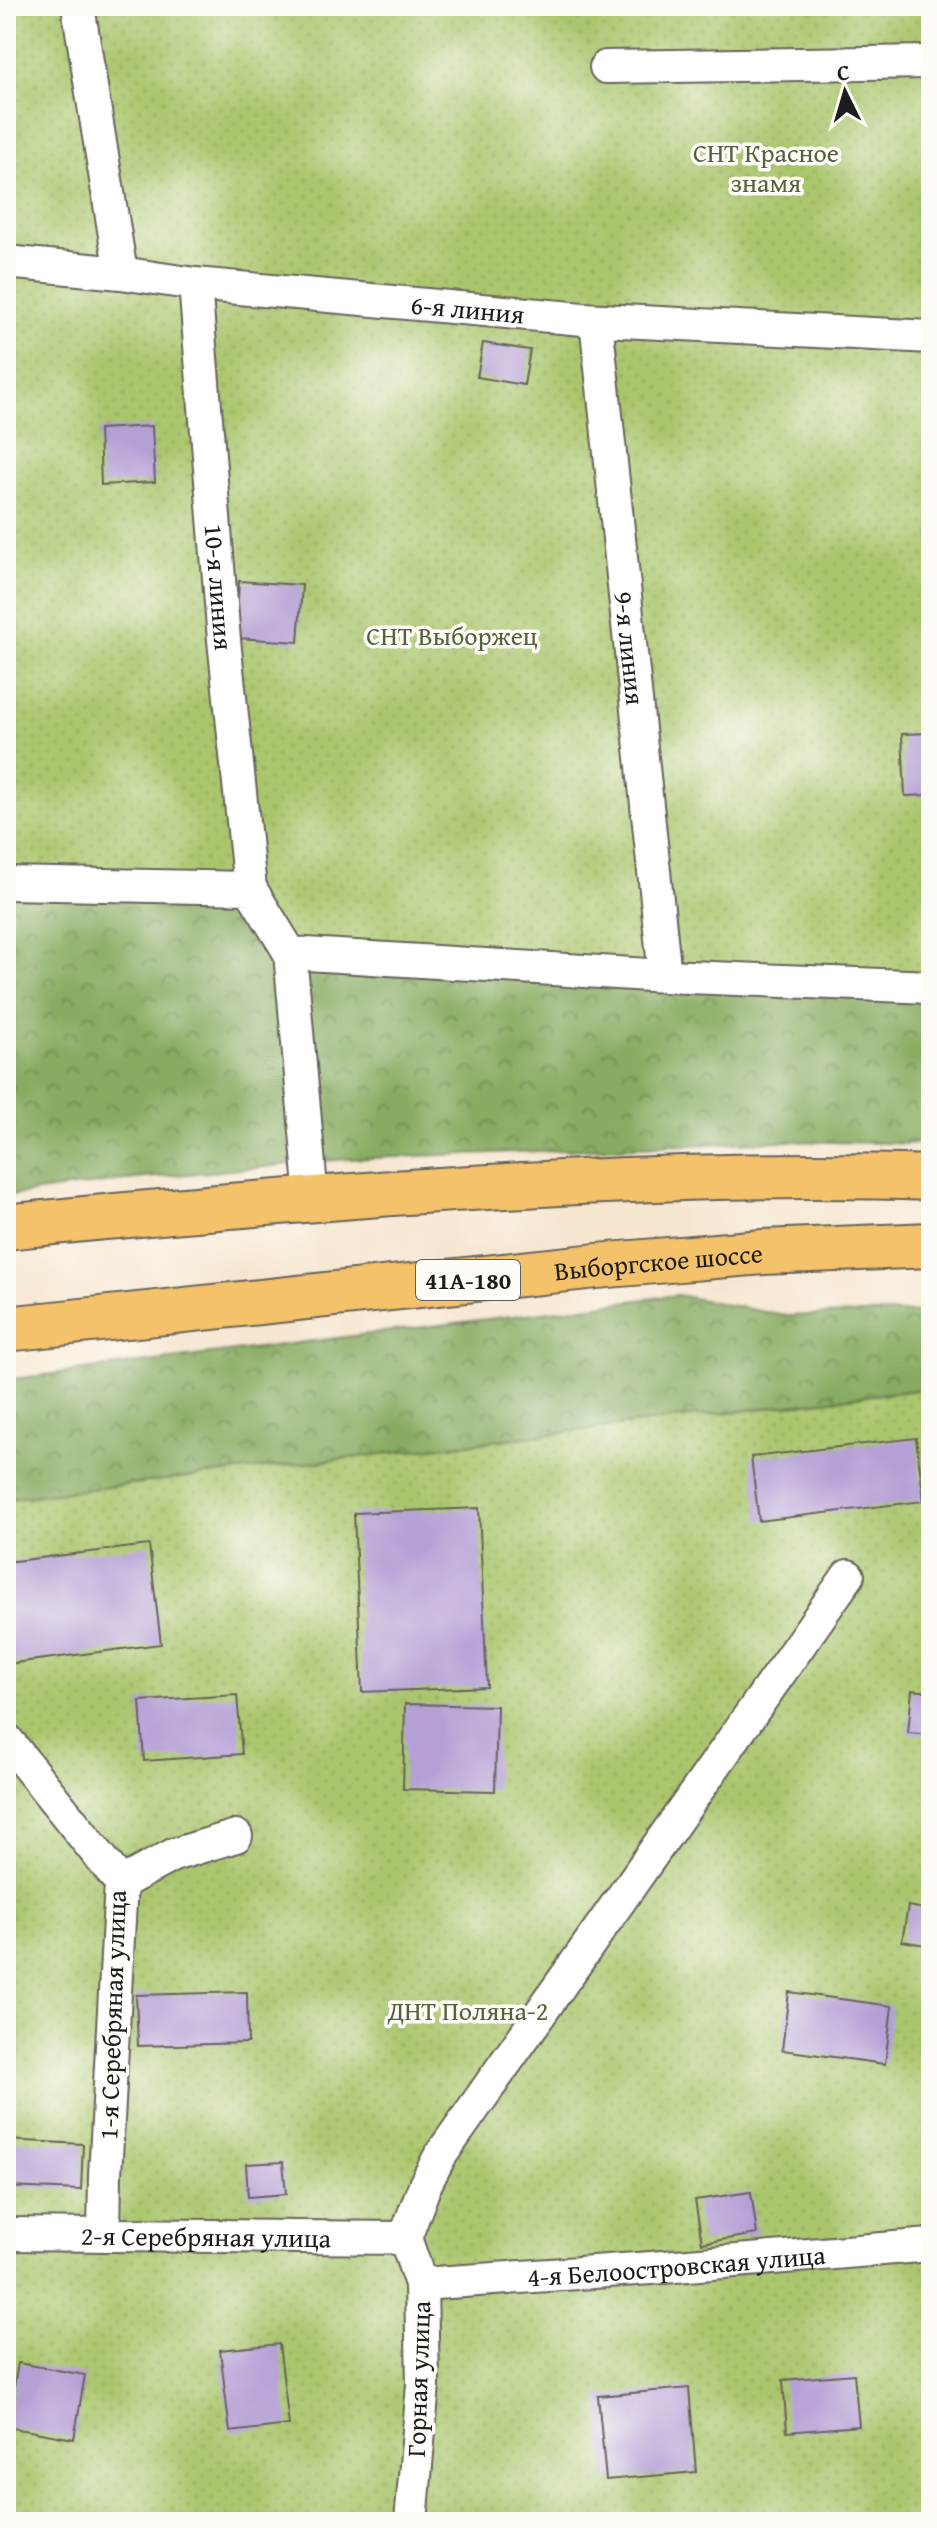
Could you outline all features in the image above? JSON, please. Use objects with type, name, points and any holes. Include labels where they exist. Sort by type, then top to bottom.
[{"type":"main road","points":[[6,1227],[312,1199],[555,1182],[746,1176],[931,1178]]},
{"type":"main road","name":"Выборгское шоссе","points":[[6,1329],[597,1266],[763,1252],[931,1245]]},
{"type":"street","points":[[78,6],[121,273]]},
{"type":"street","points":[[606,67],[931,62]]},
{"type":"street","name":"6-я линия","points":[[6,262],[195,284],[596,320],[931,337]]},
{"type":"street","name":"10-я линия","points":[[195,284],[224,640],[250,888]]},
{"type":"street","name":"9-я линия","points":[[596,320],[665,976]]},
{"type":"street","points":[[6,883],[250,888],[290,953],[312,1199]]},
{"type":"street","points":[[290,953],[665,976],[931,987]]},
{"type":"street","points":[[405,2238],[425,2185],[440,2156],[848,1576]]},
{"type":"street","name":"1-я Серебряная улица","points":[[6,1739],[121,1883],[104,2235]]},
{"type":"street","points":[[121,1883],[173,1855],[236,1836]]},
{"type":"street","name":"2-я Серебряная улица","points":[[6,2234],[405,2238]]},
{"type":"street","name":"Горная улица","points":[[405,2238],[421,2284],[423,2385],[411,2522]]},
{"type":"street","name":"4-я Белоостровская улица","points":[[421,2284],[931,2245]]},
{"type":"green space","name":"СНТ Выборжец","points":[[6,6],[931,6],[931,989],[300,954],[6,883]]},
{"type":"green space","points":[[6,883],[233,888],[283,943],[931,989],[931,1144],[782,1141],[348,1159],[135,1179],[6,1196]]},
{"type":"green space","points":[[677,1295],[786,1316],[931,1312],[931,1388],[6,1499],[6,1380]]},
{"type":"green space","name":"ДНТ Поляна-2","points":[[931,1388],[931,2522],[6,2522],[6,1499]]},
{"type":"building","points":[[483,343],[530,350],[524,385],[477,377]]},
{"type":"building","points":[[152,426],[155,482],[101,485],[99,429]]},
{"type":"building","points":[[239,581],[302,585],[298,642],[236,638]]},
{"type":"building","points":[[931,733],[931,795],[905,796],[902,734]]},
{"type":"building","points":[[916,1438],[924,1501],[759,1521],[751,1457]]},
{"type":"building","points":[[479,1508],[487,1687],[362,1692],[354,1513]]},
{"type":"building","points":[[149,1545],[161,1644],[6,1664],[6,1562]]},
{"type":"building","points":[[912,1690],[931,1692],[931,1735],[908,1733]]},
{"type":"building","points":[[237,1695],[242,1754],[144,1761],[140,1701]]},
{"type":"building","points":[[405,1704],[497,1706],[495,1791],[403,1789]]},
{"type":"building","points":[[908,1906],[931,1910],[931,1946],[902,1941]]},
{"type":"building","points":[[247,1992],[248,2043],[138,2046],[136,1995]]},
{"type":"building","points":[[789,1992],[892,2006],[885,2064],[782,2050]]},
{"type":"building","points":[[6,2140],[83,2144],[81,2190],[6,2187]]},
{"type":"building","points":[[283,2162],[286,2194],[248,2197],[246,2164]]},
{"type":"building","points":[[751,2192],[757,2234],[702,2243],[695,2200]]},
{"type":"building","points":[[279,2344],[289,2425],[230,2432],[220,2350]]},
{"type":"building","points":[[18,2363],[85,2375],[74,2439],[7,2427]]},
{"type":"building","points":[[854,2374],[859,2426],[787,2432],[783,2380]]},
{"type":"building","points":[[689,2388],[696,2472],[606,2480],[598,2396]]},
{"type":"park label","name":"СНТ Красное знамя","points":[[766,167]]}]
